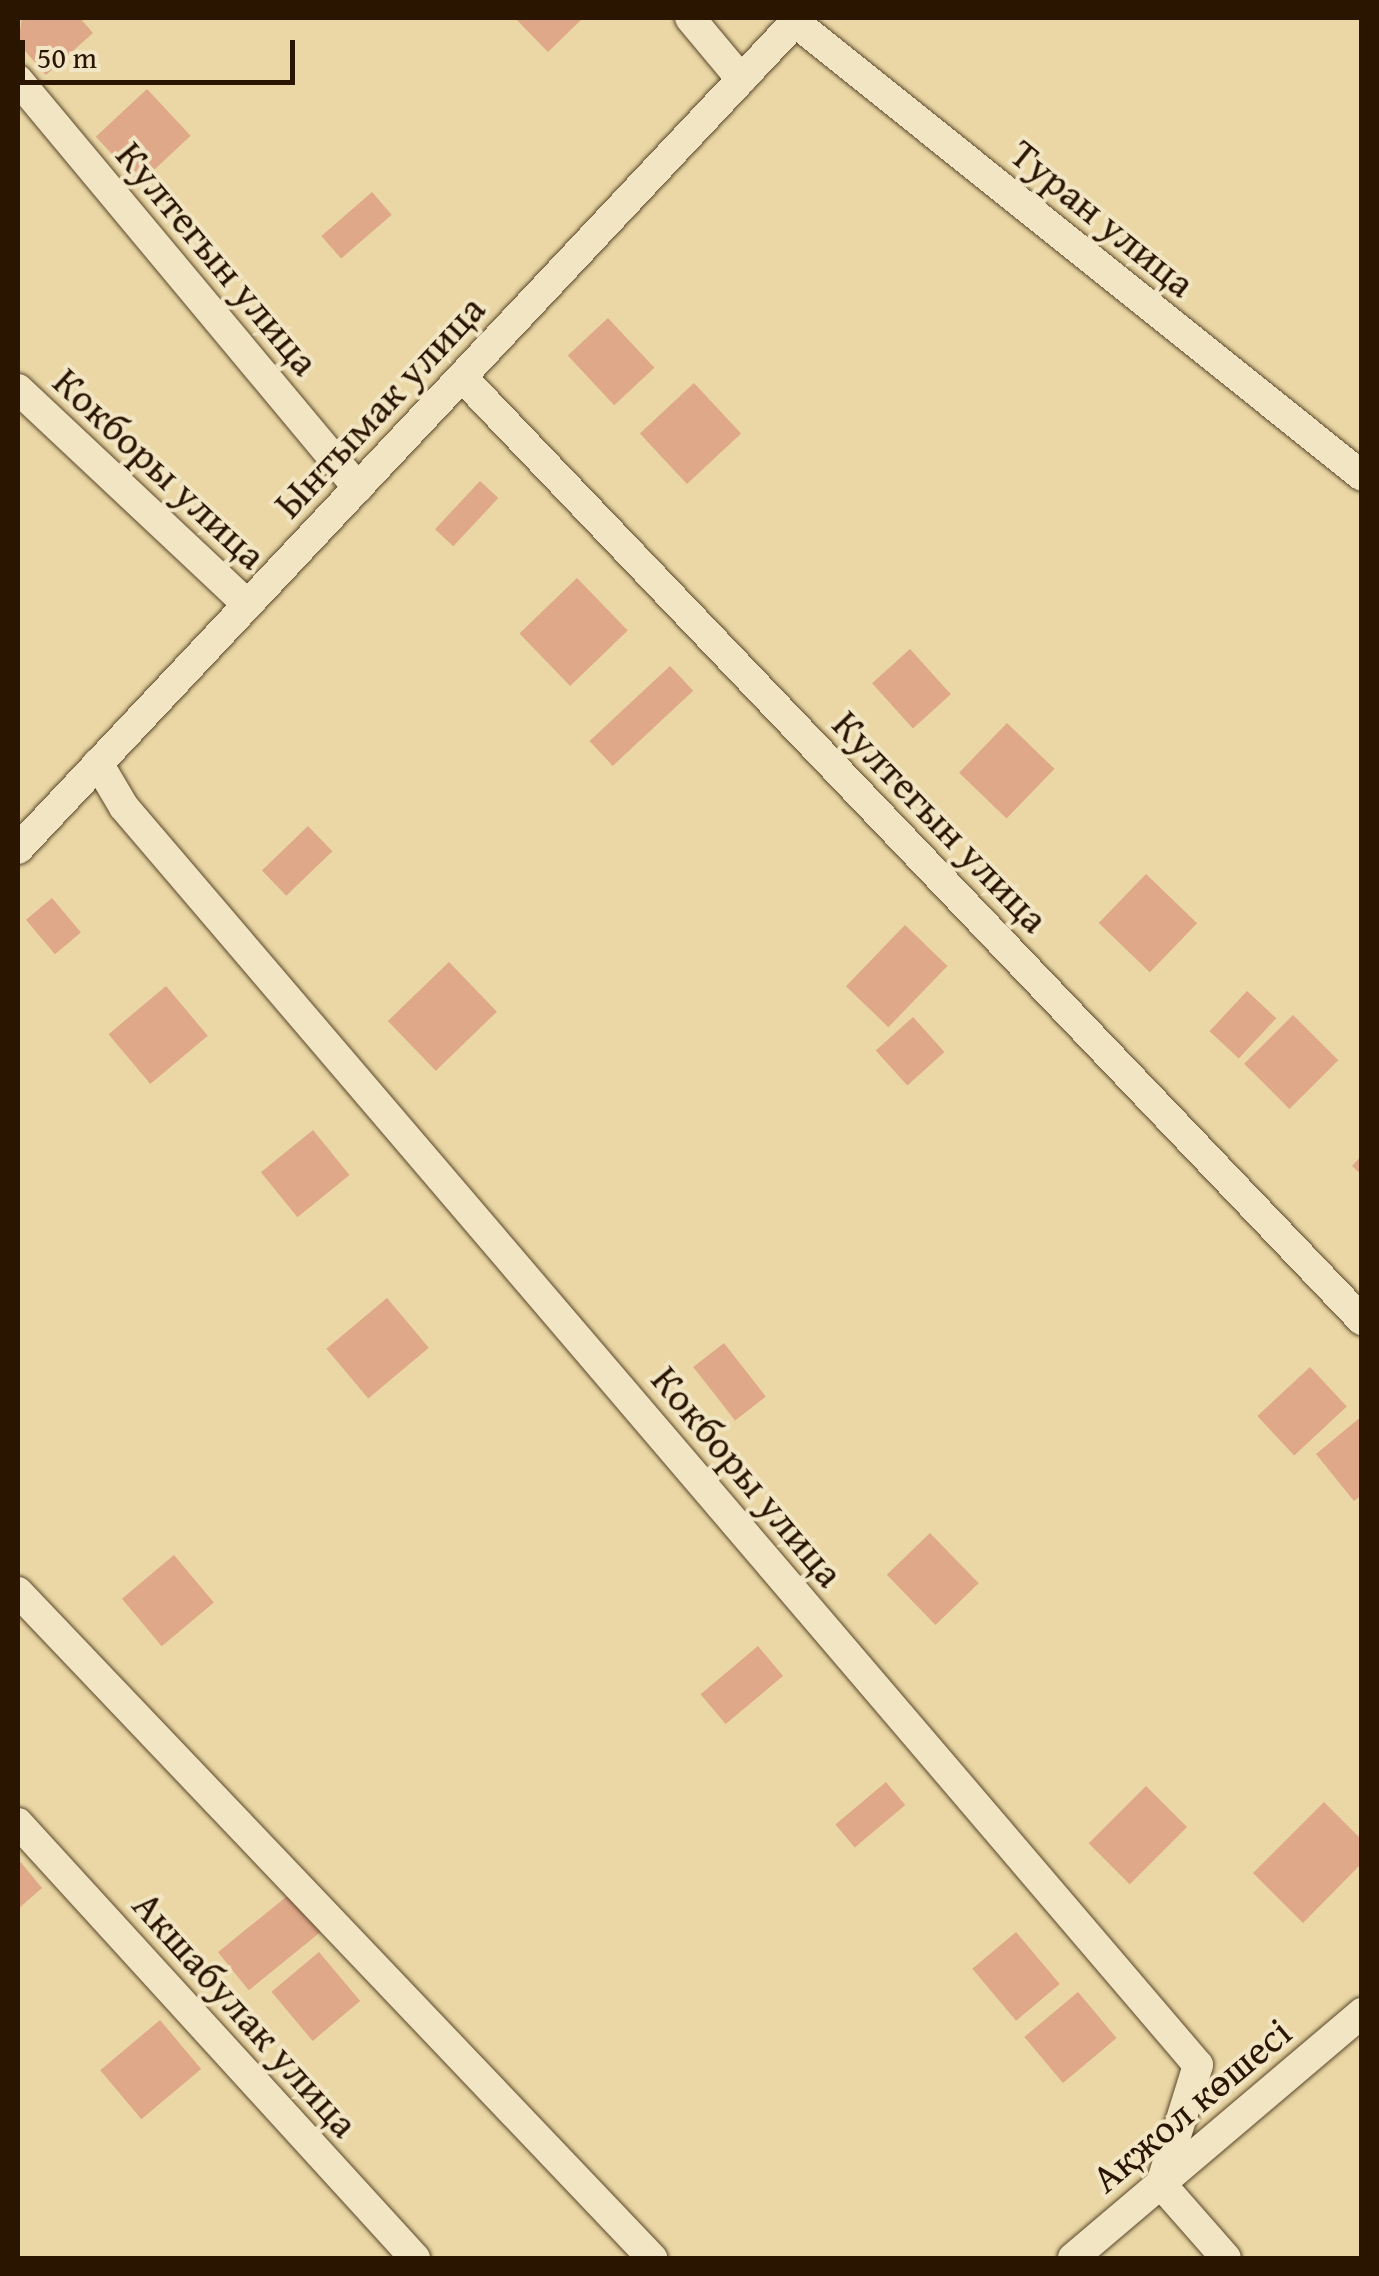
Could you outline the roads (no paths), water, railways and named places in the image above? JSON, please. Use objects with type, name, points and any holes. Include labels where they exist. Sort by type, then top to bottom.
[{"type":"street","points":[[690,18],[742,79]]},
{"type":"street","name":"Ынтымак улица","points":[[18,849],[797,20]]},
{"type":"street","name":"Туран улица","points":[[797,20],[1362,476]]},
{"type":"street","name":"Култегын улица","points":[[18,80],[358,488]]},
{"type":"street","name":"Култегын улица","points":[[462,377],[1362,1320]]},
{"type":"street","name":"Кокборы улица","points":[[18,389],[248,604]]},
{"type":"street","name":"Кокборы улица","points":[[98,763],[124,807],[1198,2064],[1160,2184]]},
{"type":"street","points":[[18,1592],[652,2258]]},
{"type":"street","name":"Акшабулак улица","points":[[18,1822],[415,2258]]},
{"type":"street","name":"Ақжол көшесі","points":[[1072,2258],[1362,2013]]},
{"type":"street","points":[[1160,2184],[1226,2258]]}]
